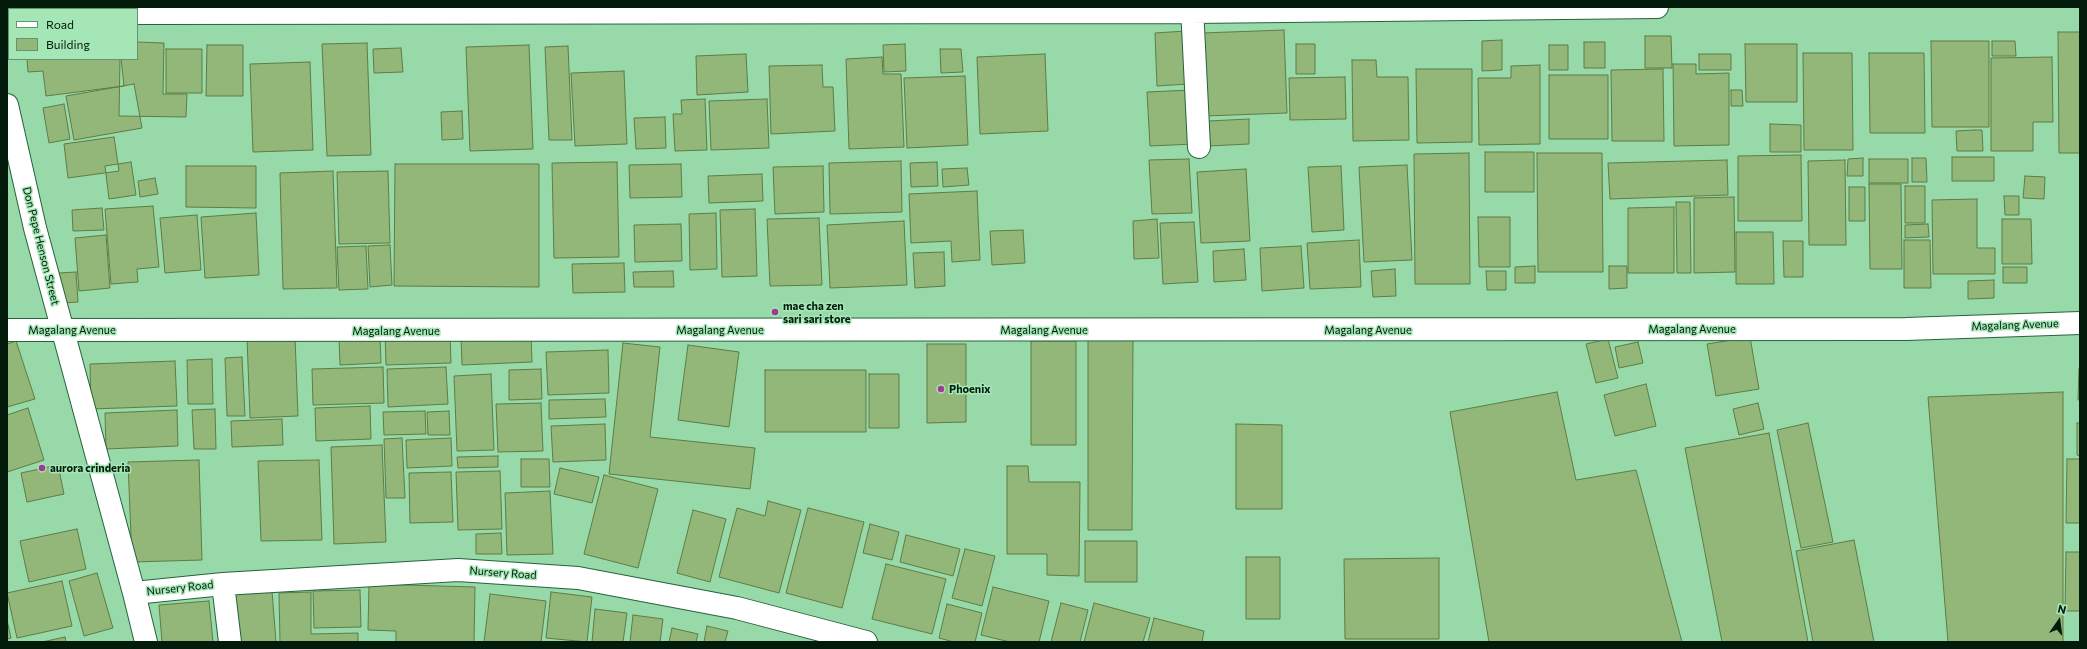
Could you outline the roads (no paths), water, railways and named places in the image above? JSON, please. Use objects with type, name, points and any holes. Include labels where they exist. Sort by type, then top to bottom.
[{"type":"street","points":[[138,13],[1657,7]]},
{"type":"street","points":[[1192,9],[1199,147]]},
{"type":"street","name":"Don Pepe Henson Street","points":[[7,105],[35,228],[146,642]]},
{"type":"street","name":"Magalang Avenue","points":[[7,330],[1906,329],[2080,322]]},
{"type":"street","name":"Nursery Road","points":[[134,594],[223,584],[458,570],[578,578],[737,608],[866,642]]},
{"type":"street","points":[[223,584],[230,642]]},
{"type":"place","name":"mae cha zen sari sari store","points":[[775,312]]},
{"type":"place","name":"Phoenix","points":[[941,389]]},
{"type":"place","name":"aurora crinderia","points":[[42,468]]}]
